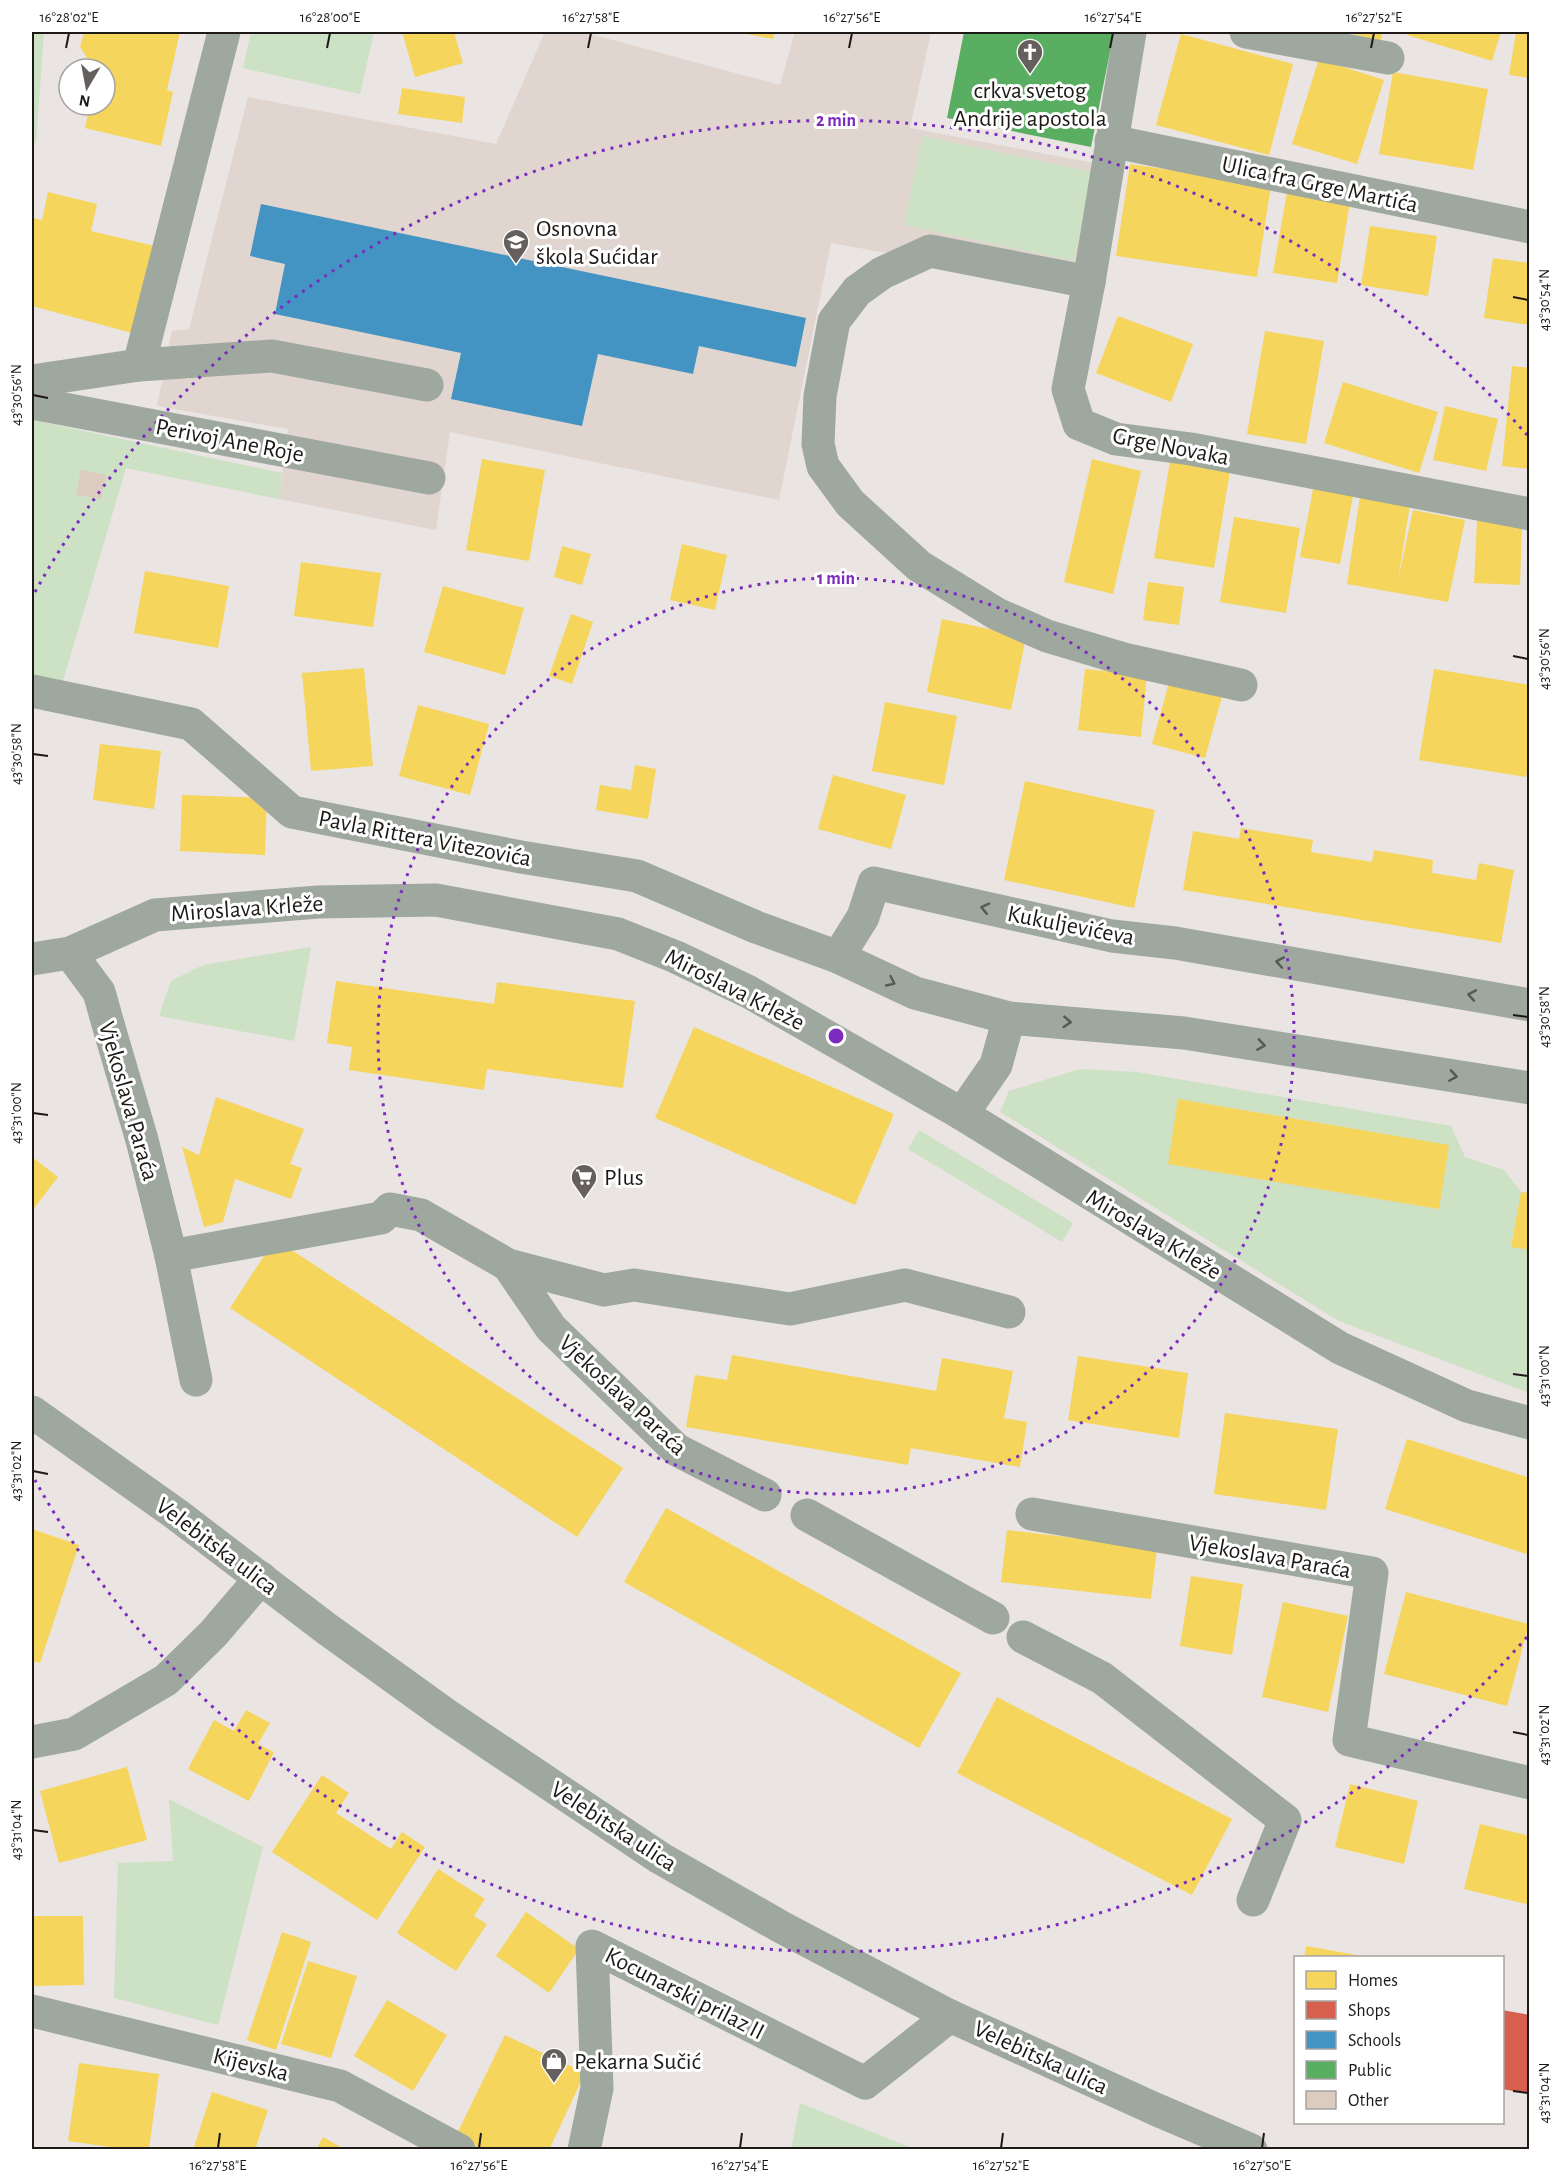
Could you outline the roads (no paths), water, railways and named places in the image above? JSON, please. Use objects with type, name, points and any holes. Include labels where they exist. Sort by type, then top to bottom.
[{"type":"street","points":[[139,365],[224,32]]},
{"type":"street","points":[[1130,32],[1089,282],[930,252],[882,273],[857,291],[834,321],[820,396],[818,444],[824,466],[850,503],[919,566],[997,614],[1047,636],[1124,659],[1241,685]]},
{"type":"street","points":[[1246,32],[1388,58]]},
{"type":"street","name":"Ulica fra Grge Martića","points":[[1111,141],[1530,227]]},
{"type":"street","name":"Grge Novaka","points":[[1089,282],[1068,389],[1079,424],[1116,439],[1191,449],[1530,514]]},
{"type":"street","points":[[32,381],[139,365],[272,356],[427,385]]},
{"type":"street","name":"Perivoj Ane Roje","points":[[32,403],[429,478]]},
{"type":"street","name":"Pavla Rittera Vitezovića","points":[[32,691],[191,724],[292,812],[520,857],[637,876],[756,927],[838,957]]},
{"type":"street","name":"Kukuljevićeva","points":[[838,957],[863,917],[874,883],[1112,936],[1175,944],[1530,1005]]},
{"type":"street","name":"Miroslava Krleže","points":[[32,959],[70,953],[155,915],[318,902],[436,900],[618,934],[676,957],[749,992],[962,1114],[1340,1348],[1467,1406],[1530,1423]]},
{"type":"street","name":"Vjekoslava Paraća","points":[[70,953],[99,992],[142,1140],[171,1256],[196,1380]]},
{"type":"street","points":[[838,957],[915,993],[1009,1018],[1185,1033],[1530,1088]]},
{"type":"street","points":[[962,1114],[996,1065],[1009,1018]]},
{"type":"street","points":[[171,1256],[381,1218],[390,1209],[421,1215],[508,1265],[604,1290],[634,1285],[790,1309],[905,1285],[1009,1312]]},
{"type":"street","name":"Vjekoslava Paraća","points":[[508,1265],[551,1328],[677,1450],[765,1495]]},
{"type":"street","name":"Velebitska ulica","points":[[32,1412],[176,1514],[445,1714],[660,1858],[783,1928],[950,2016],[1251,2150]]},
{"type":"street","name":"Vjekoslava Paraća","points":[[1032,1514],[1372,1573],[1349,1740],[1530,1783]]},
{"type":"street","points":[[807,1515],[993,1618]]},
{"type":"street","points":[[32,1742],[74,1734],[166,1680],[213,1634],[261,1578]]},
{"type":"street","points":[[1023,1636],[1102,1678],[1285,1820],[1253,1900]]},
{"type":"street","name":"Kocunarski prilaz II","points":[[584,2150],[597,2088],[592,1946],[865,2083],[950,2016]]},
{"type":"street","name":"Kijevska","points":[[32,2011],[340,2086],[459,2150]]},
{"type":"place","name":"crkva svetog Andrije apostola","points":[[1030,75]]},
{"type":"place","name":"Osnovna škola Sućidar","points":[[516,265]]},
{"type":"place","name":"Plus","points":[[584,1200]]},
{"type":"place","name":"Pekarna Sučić","points":[[554,2084]]}]
